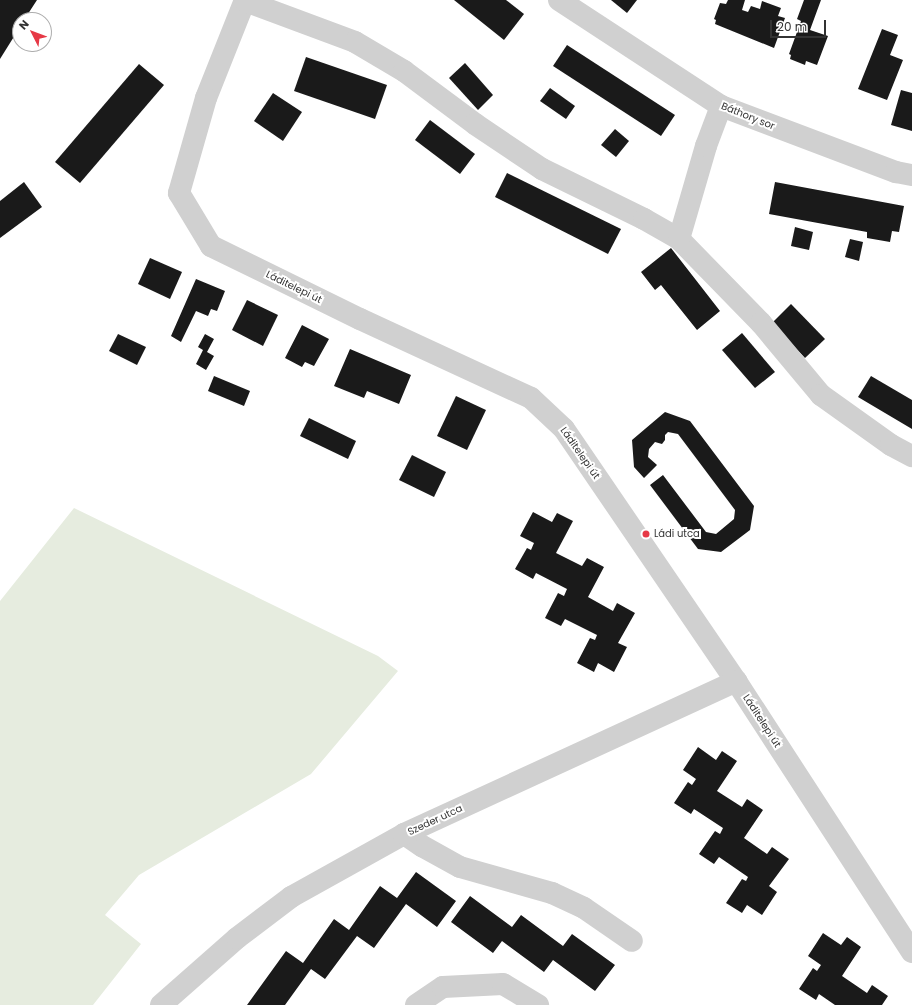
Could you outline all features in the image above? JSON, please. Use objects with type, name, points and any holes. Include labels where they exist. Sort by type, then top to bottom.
[{"type":"street","name":"Báthory sor","points":[[559,0],[721,106],[896,172],[912,175]]},
{"type":"street","points":[[245,1],[355,42],[404,71],[475,124],[542,169],[644,219],[679,239],[761,323],[821,395],[891,445],[912,456]]},
{"type":"street","name":"Láditelepi út","points":[[245,1],[206,98],[179,193],[211,246],[367,323],[531,398],[564,429],[736,681],[912,952]]},
{"type":"street","points":[[679,239],[706,146],[721,106]]},
{"type":"street","name":"Szeder utca","points":[[161,1005],[237,938],[291,897],[404,834],[736,681]]},
{"type":"street","points":[[404,834],[422,846],[460,867],[552,893],[584,908],[632,941]]},
{"type":"street","points":[[416,1005],[443,987],[503,984],[538,1005]]},
{"type":"shaded area","points":[[74,508],[378,656],[398,671],[311,774],[139,875],[105,915],[141,944],[93,1005],[0,1005],[0,601]]},
{"type":"building","points":[[0,0],[37,0],[29,12],[12,12],[12,40],[0,59]]},
{"type":"building","points":[[454,0],[506,0],[524,14],[504,40]]},
{"type":"building","points":[[611,0],[637,0],[627,13]]},
{"type":"building","points":[[728,0],[745,0],[742,10],[748,12],[751,6],[760,9],[762,1],[781,8],[778,16],[785,18],[774,48],[715,24],[716,20],[714,19],[720,3],[726,4]]},
{"type":"building","points":[[804,0],[821,0],[810,30],[828,36],[817,65],[806,61],[805,65],[790,59],[791,55],[789,54],[801,21],[797,19]]},
{"type":"building","points":[[882,29],[898,35],[890,55],[903,60],[887,100],[858,89]]},
{"type":"building","points":[[567,45],[675,115],[661,136],[553,66]]},
{"type":"building","points":[[306,57],[387,85],[375,119],[294,91]]},
{"type":"building","points":[[465,63],[493,95],[478,110],[449,78]]},
{"type":"building","points":[[139,64],[164,85],[80,183],[55,162]]},
{"type":"building","points":[[550,88],[575,106],[566,119],[540,101]]},
{"type":"building","points":[[901,90],[912,93],[912,131],[891,125]]},
{"type":"building","points":[[273,93],[302,112],[283,141],[254,121]]},
{"type":"building","points":[[430,120],[475,154],[460,174],[415,140]]},
{"type":"building","points":[[615,129],[629,141],[616,157],[601,145]]},
{"type":"building","points":[[507,173],[621,229],[608,254],[495,197]]},
{"type":"building","points":[[24,182],[42,207],[0,238],[0,201]]},
{"type":"building","points":[[775,182],[904,206],[899,232],[892,231],[890,242],[867,238],[867,232],[769,214]]},
{"type":"building","points":[[795,227],[813,232],[809,250],[791,246]]},
{"type":"building","points":[[850,239],[863,242],[859,261],[845,257]]},
{"type":"building","points":[[671,248],[720,311],[697,330],[661,285],[655,290],[641,272]]},
{"type":"building","points":[[150,258],[182,272],[170,299],[138,284]]},
{"type":"building","points":[[196,279],[225,291],[217,311],[211,309],[208,316],[196,311],[181,342],[171,336]]},
{"type":"building","points":[[247,300],[278,315],[263,346],[232,330]]},
{"type":"building","points":[[791,304],[825,339],[805,358],[772,323]]},
{"type":"building","points":[[302,325],[329,339],[314,366],[305,362],[302,367],[285,358]]},
{"type":"building","points":[[742,333],[775,372],[755,388],[722,350]]},
{"type":"building","points":[[118,334],[146,347],[137,365],[109,351]]},
{"type":"building","points":[[205,334],[214,339],[207,352],[214,356],[206,370],[196,364],[203,350],[198,347]]},
{"type":"building","points":[[350,349],[411,375],[399,404],[367,391],[364,398],[334,386]]},
{"type":"building","points":[[214,376],[250,391],[244,406],[208,391]]},
{"type":"building","points":[[871,376],[912,400],[912,429],[858,397]]},
{"type":"building","points":[[456,396],[486,410],[467,450],[437,436]]},
{"type":"building","points":[[665,412],[690,421],[754,506],[750,530],[721,552],[698,549],[650,485],[663,475],[706,532],[716,534],[734,519],[735,510],[678,434],[668,432],[665,435],[665,440],[662,444],[655,442],[649,449],[648,457],[657,465],[644,478],[634,467],[632,440]]},
{"type":"building","points":[[309,418],[356,441],[348,459],[300,436]]},
{"type":"building","points":[[412,455],[446,472],[434,497],[399,480]]},
{"type":"building","points":[[533,512],[552,522],[557,513],[573,521],[556,553],[582,566],[587,558],[604,567],[588,597],[613,611],[617,603],[635,613],[618,643],[627,647],[614,672],[598,663],[594,672],[577,663],[590,638],[595,640],[597,635],[565,619],[561,626],[545,618],[558,593],[564,596],[567,589],[536,573],[533,579],[515,569],[527,548],[531,550],[534,543],[520,536]]},
{"type":"building","points":[[698,747],[716,760],[722,751],[737,761],[717,791],[742,807],[747,799],[763,810],[744,838],[767,854],[772,847],[789,859],[769,886],[777,892],[762,915],[747,905],[742,913],[726,903],[742,879],[746,881],[748,877],[719,857],[714,864],[699,854],[715,831],[720,834],[723,828],[694,809],[691,814],[674,803],[688,782],[692,785],[696,779],[683,770]]},
{"type":"building","points":[[416,872],[456,901],[437,927],[406,904],[374,948],[357,936],[325,979],[311,969],[285,1005],[247,1005],[286,951],[303,963],[334,919],[349,930],[380,886],[397,898]]},
{"type":"building","points":[[470,896],[512,927],[521,915],[563,946],[572,934],[615,965],[595,991],[553,960],[544,972],[502,941],[493,953],[451,922]]},
{"type":"building","points":[[823,933],[841,945],[847,937],[861,947],[842,976],[867,993],[872,985],[888,996],[882,1005],[835,1005],[819,994],[816,1000],[799,989],[813,968],[817,971],[821,965],[808,956]]},
{"type":"place","name":"Ládi utca","points":[[646,534]]}]
